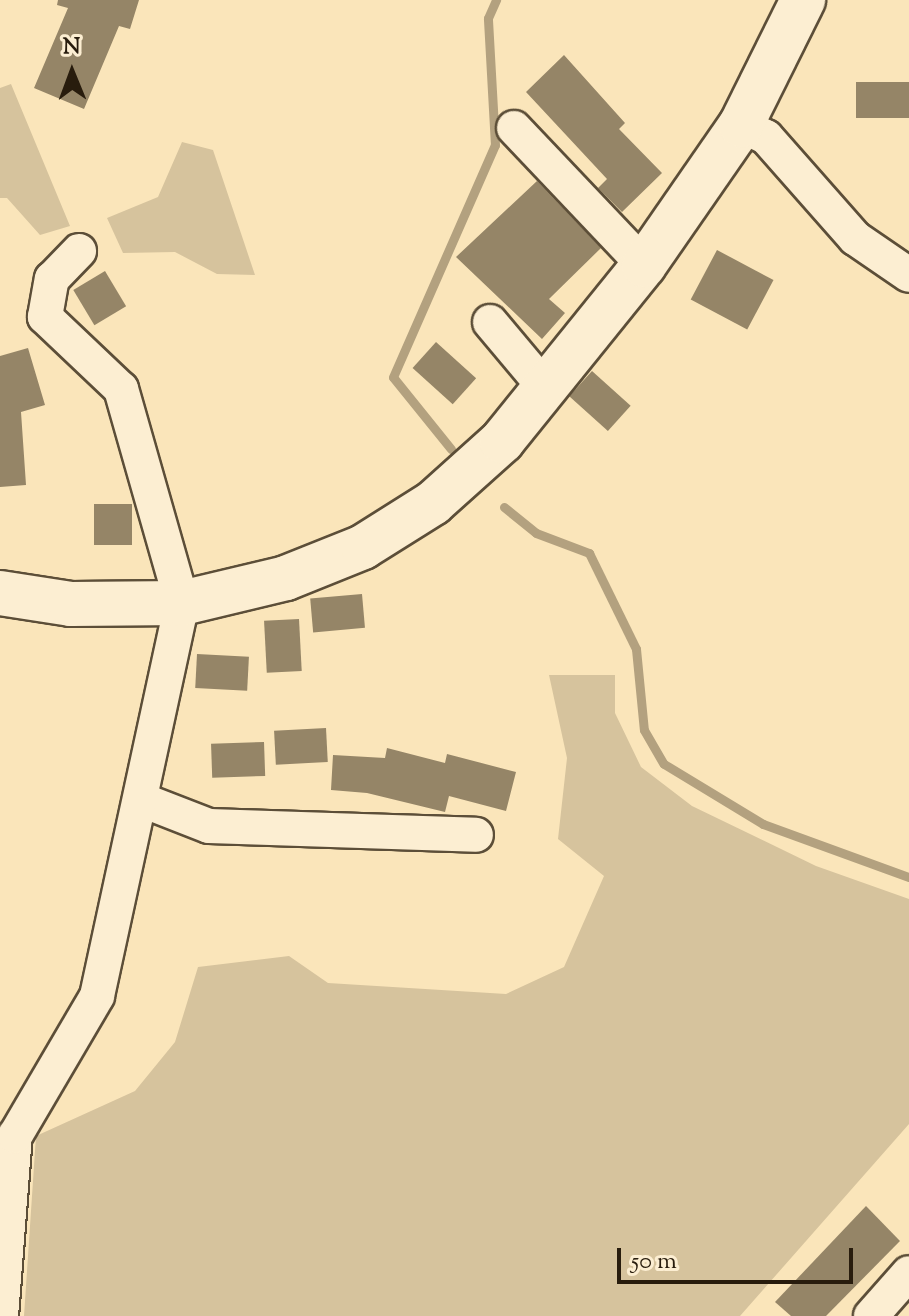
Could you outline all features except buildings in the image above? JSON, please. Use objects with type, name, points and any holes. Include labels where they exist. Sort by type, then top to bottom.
[{"type":"street","points":[[0,593],[71,604],[182,603],[286,578],[363,547],[433,503],[502,441],[547,390],[644,265],[741,125],[803,0]]},
{"type":"street","points":[[741,125],[766,137],[855,238],[909,275]]},
{"type":"street","points":[[514,128],[644,265]]},
{"type":"street","points":[[1,1316],[7,1137],[97,996],[142,800],[182,603],[121,389],[45,317],[52,279],[79,251]]},
{"type":"street","points":[[490,322],[547,390]]},
{"type":"street","points":[[142,800],[209,826],[476,835]]},
{"type":"street","points":[[871,1316],[909,1273]]},
{"type":"shaded area","points":[[11,84],[70,226],[40,235],[7,198],[0,198],[0,88]]},
{"type":"shaded area","points":[[182,142],[213,150],[255,275],[217,274],[175,252],[123,253],[107,218],[158,197]]},
{"type":"shaded area","points":[[549,675],[615,675],[615,713],[641,767],[692,806],[816,866],[909,899],[909,1124],[740,1316],[24,1316],[36,1136],[135,1091],[175,1042],[198,967],[289,956],[328,983],[506,994],[564,967],[604,876],[558,839],[567,758]]},
{"type":"waterway","points":[[451,449],[393,377],[495,145],[488,18],[496,0]]},
{"type":"waterway","points":[[504,507],[536,533],[589,553],[636,649],[644,730],[664,764],[763,824],[909,877]]}]
